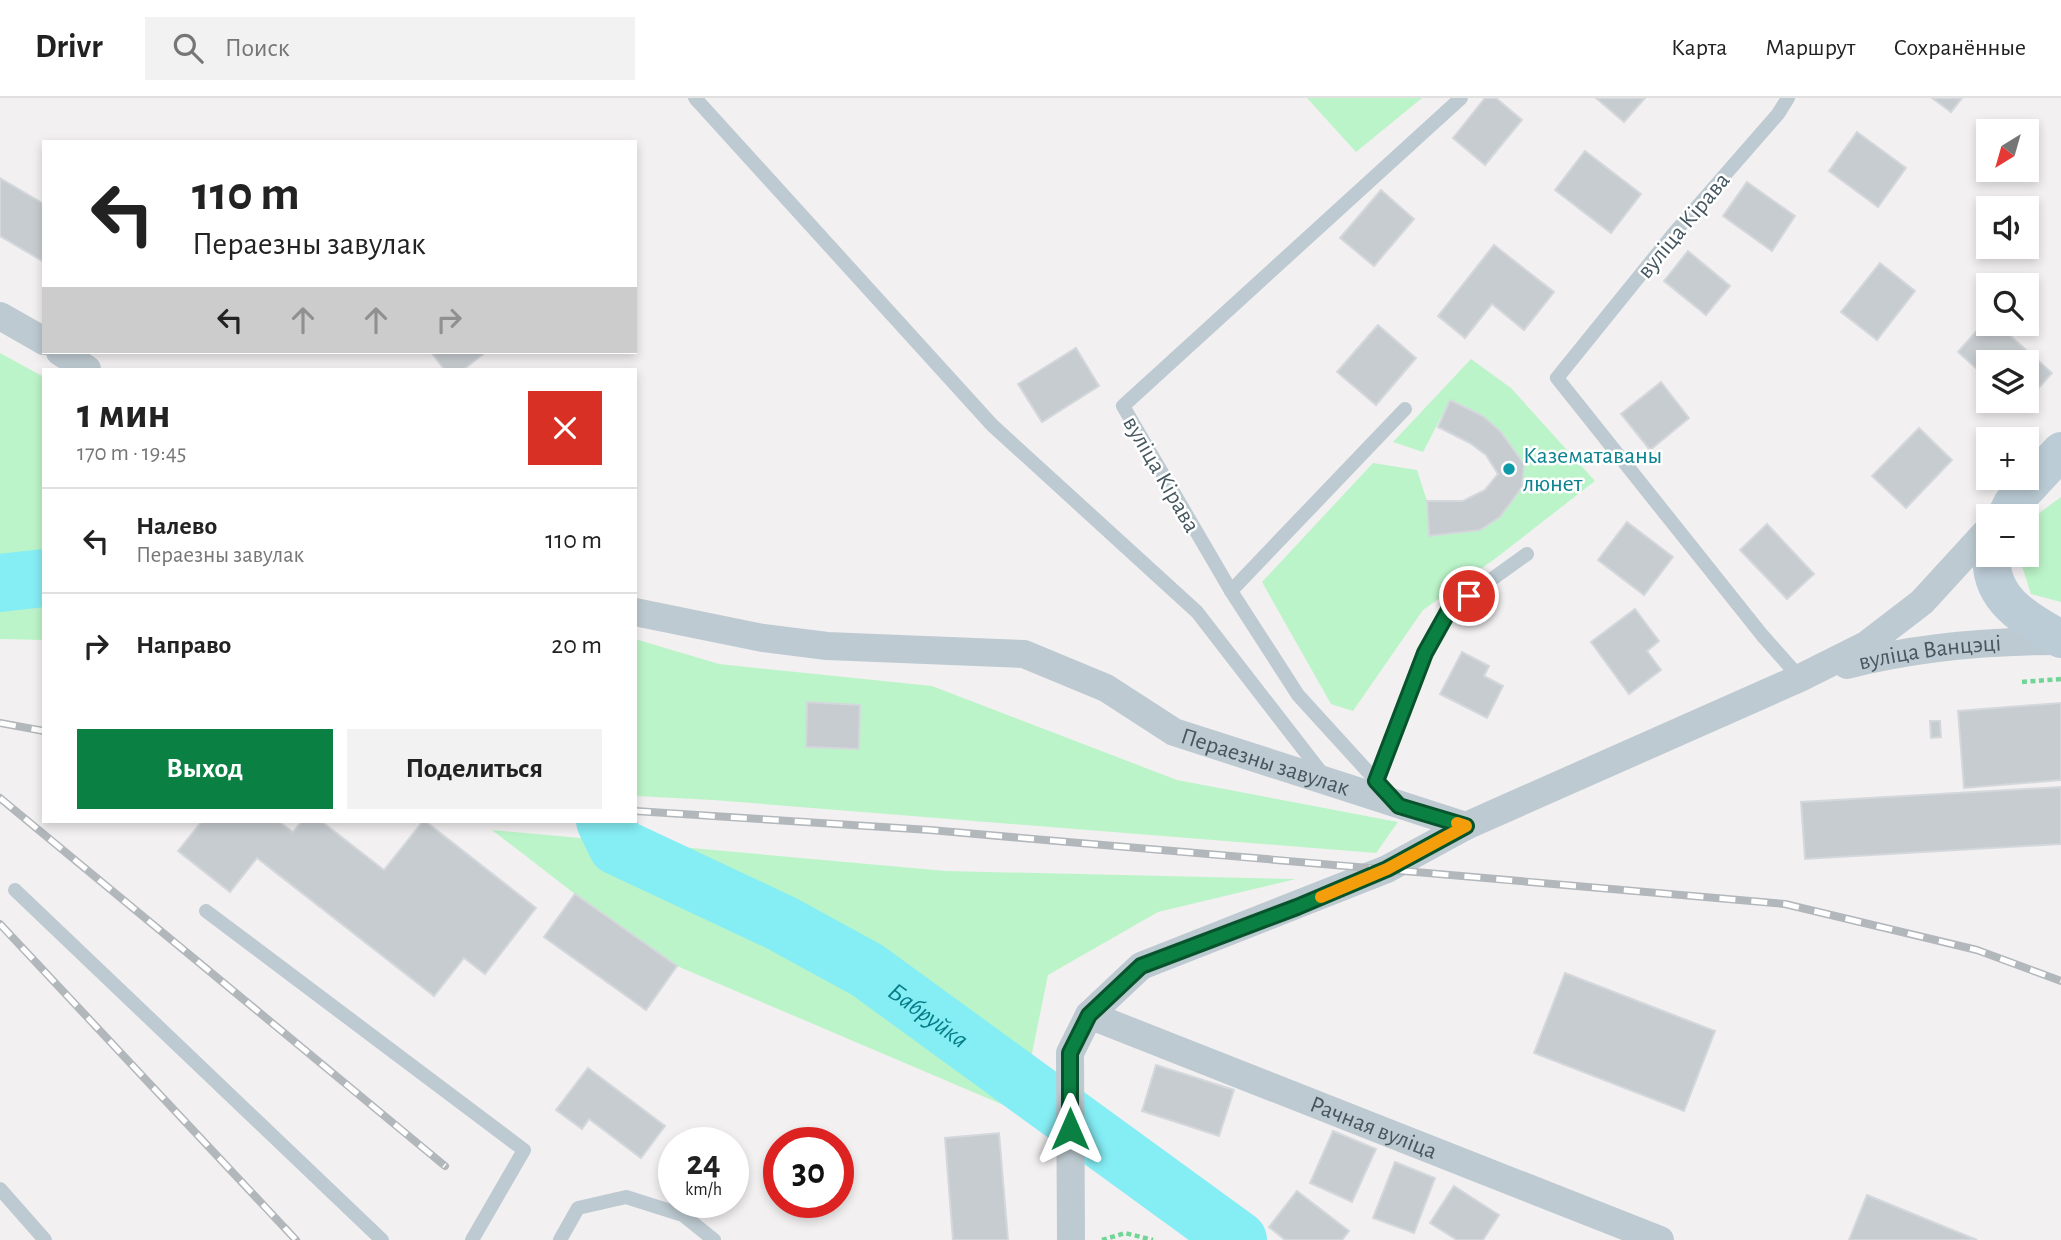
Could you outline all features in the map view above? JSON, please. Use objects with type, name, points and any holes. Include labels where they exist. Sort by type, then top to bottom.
[{"type":"main road","points":[[2014,504],[2061,451]]},
{"type":"main road","points":[[1993,567],[1997,586],[2007,600],[2029,621],[2061,640]]},
{"type":"street","points":[[0,316],[42,340]]},
{"type":"street","points":[[63,354],[85,368]]},
{"type":"street","points":[[1071,1240],[1070,1053],[1089,1015],[1141,966],[1297,907],[1387,869],[1466,826],[1800,678],[1866,645],[1922,602],[1976,545]]},
{"type":"street","name":"Пераезны завулак","points":[[637,612],[763,638],[827,646],[1024,654],[1106,688],[1174,732],[1466,826]]},
{"type":"street","name":"вуліца Ванцэці","points":[[1800,678],[1868,660],[1940,647],[2002,641],[2061,640]]},
{"type":"street","name":"Рачная вуліца","points":[[1089,1015],[1660,1240]]},
{"type":"lane","points":[[695,98],[992,425],[1197,612],[1329,782]]},
{"type":"lane","name":"вуліца Кірава","points":[[1399,806],[1298,695],[1231,591],[1123,406],[1461,98]]},
{"type":"lane","name":"вуліца Кірава","points":[[1788,98],[1778,114],[1675,232],[1557,378],[1762,635],[1800,678]]},
{"type":"lane","points":[[1231,591],[1405,409]]},
{"type":"lane","points":[[1376,781],[1425,653],[1449,610],[1527,554]]},
{"type":"lane","points":[[15,890],[382,1240]]},
{"type":"lane","points":[[206,911],[524,1150],[472,1240]]},
{"type":"lane","points":[[0,1189],[45,1240]]},
{"type":"lane","points":[[560,1240],[578,1208],[626,1197],[683,1215],[714,1240]]},
{"type":"path","points":[[2022,682],[2061,680]]},
{"type":"path","points":[[1102,1240],[1125,1233],[1153,1240]]},
{"type":"green space","points":[[1307,98],[1422,98],[1356,152]]},
{"type":"green space","points":[[0,353],[42,376],[42,640],[0,639]]},
{"type":"green space","points":[[1471,359],[1511,388],[1595,481],[1496,558],[1423,610],[1353,711],[1331,704],[1262,582],[1373,463],[1417,470],[1427,501],[1429,536],[1480,530],[1500,517],[1522,487],[1524,464],[1500,431],[1483,416],[1450,400],[1423,452],[1393,442]]},
{"type":"green space","points":[[2061,497],[2061,602],[2031,594],[2022,567],[2039,567],[2039,514]]},
{"type":"green space","points":[[637,640],[719,664],[932,686],[1177,780],[1398,822],[1376,853],[637,796]]},
{"type":"green space","points":[[492,830],[946,871],[1296,879],[1158,912],[1048,975],[1020,1112],[677,966],[575,894]]},
{"type":"building","points":[[1485,98],[1496,98],[1522,120],[1485,165],[1453,138]]},
{"type":"building","points":[[1596,98],[1645,98],[1624,122]]},
{"type":"building","points":[[1932,98],[1962,98],[1951,112]]},
{"type":"building","points":[[1857,132],[1906,168],[1878,207],[1829,171]]},
{"type":"building","points":[[1585,151],[1641,194],[1611,233],[1555,190]]},
{"type":"building","points":[[0,178],[42,203],[42,261],[0,236]]},
{"type":"building","points":[[1747,182],[1795,216],[1772,251],[1723,216]]},
{"type":"building","points":[[1381,190],[1414,219],[1374,266],[1340,238]]},
{"type":"building","points":[[1494,245],[1554,292],[1524,330],[1492,304],[1465,338],[1438,316]]},
{"type":"building","points":[[1688,251],[1730,286],[1706,315],[1664,281]]},
{"type":"building","points":[[1880,263],[1915,291],[1877,340],[1841,312]]},
{"type":"building","points":[[1378,325],[1416,358],[1376,405],[1337,372]]},
{"type":"building","points":[[1976,332],[1976,336],[2010,336],[2026,350],[1976,350],[1976,368],[1958,352]]},
{"type":"building","points":[[1076,348],[1099,386],[1042,422],[1018,384]]},
{"type":"building","points":[[433,354],[483,354],[465,368],[443,368]]},
{"type":"building","points":[[2039,361],[2052,373],[2039,388]]},
{"type":"building","points":[[1661,382],[1689,418],[1650,450],[1621,414]]},
{"type":"building","name":"Казематаваны люнет","points":[[1450,400],[1483,416],[1500,431],[1524,464],[1522,487],[1500,517],[1480,530],[1429,536],[1427,501],[1463,501],[1485,490],[1498,474],[1486,455],[1470,443],[1438,427]]},
{"type":"building","points":[[1919,428],[1952,460],[1906,508],[1872,476]]},
{"type":"building","points":[[1627,522],[1673,557],[1644,595],[1598,560]]},
{"type":"building","points":[[1767,524],[1814,574],[1787,599],[1740,550]]},
{"type":"building","points":[[1635,609],[1659,641],[1647,651],[1661,670],[1629,694],[1591,642]]},
{"type":"building","points":[[1462,652],[1489,666],[1484,676],[1503,686],[1487,718],[1440,694]]},
{"type":"building","points":[[807,702],[860,705],[859,749],[806,747]]},
{"type":"building","points":[[2061,703],[2061,780],[1964,788],[1958,711]]},
{"type":"building","points":[[1930,721],[1940,721],[1941,737],[1931,738]]},
{"type":"building","points":[[2061,787],[2061,844],[1805,859],[1801,802]]},
{"type":"building","points":[[200,823],[281,823],[293,832],[300,823],[324,823],[384,870],[421,823],[428,823],[536,908],[485,974],[464,958],[434,996],[257,858],[230,892],[178,851]]},
{"type":"building","points":[[575,894],[677,966],[646,1010],[544,937]]},
{"type":"building","points":[[1565,973],[1715,1031],[1684,1111],[1534,1053]]},
{"type":"building","points":[[1156,1065],[1234,1090],[1219,1136],[1142,1111]]},
{"type":"building","points":[[588,1068],[665,1126],[658,1127],[658,1135],[641,1158],[589,1119],[582,1129],[556,1110]]},
{"type":"building","points":[[1333,1131],[1376,1149],[1352,1202],[1310,1183]]},
{"type":"building","points":[[999,1133],[1008,1240],[953,1240],[945,1138]]},
{"type":"building","points":[[1395,1162],[1435,1178],[1414,1233],[1373,1218]]},
{"type":"building","points":[[1454,1186],[1499,1215],[1483,1240],[1457,1240],[1430,1223]]},
{"type":"building","points":[[1297,1191],[1349,1231],[1342,1240],[1285,1240],[1269,1227]]},
{"type":"building","points":[[1867,1195],[1977,1240],[1849,1240]]},
{"type":"waterway","name":"Бабруйка","points":[[0,583],[42,578]]},
{"type":"waterway","name":"Бабруйка","points":[[606,823],[617,846],[781,923],[867,970],[1238,1240]]},
{"type":"railway","points":[[0,723],[42,731]]},
{"type":"railway","points":[[0,798],[445,1166]]},
{"type":"railway","points":[[637,811],[930,830],[1785,904],[1977,950],[2061,981]]},
{"type":"railway","points":[[0,924],[296,1240]]},
{"type":"slow traffic","points":[[1321,897],[1387,869],[1466,826],[1457,823]]},
{"type":"place","name":"Казематаваны люнет","points":[[1509,469]]},
{"type":"route","points":[[1070,1129],[1070,1053],[1089,1015],[1141,966],[1297,907],[1387,869],[1466,826],[1399,806],[1376,781],[1425,653],[1449,610],[1469,596]]}]
